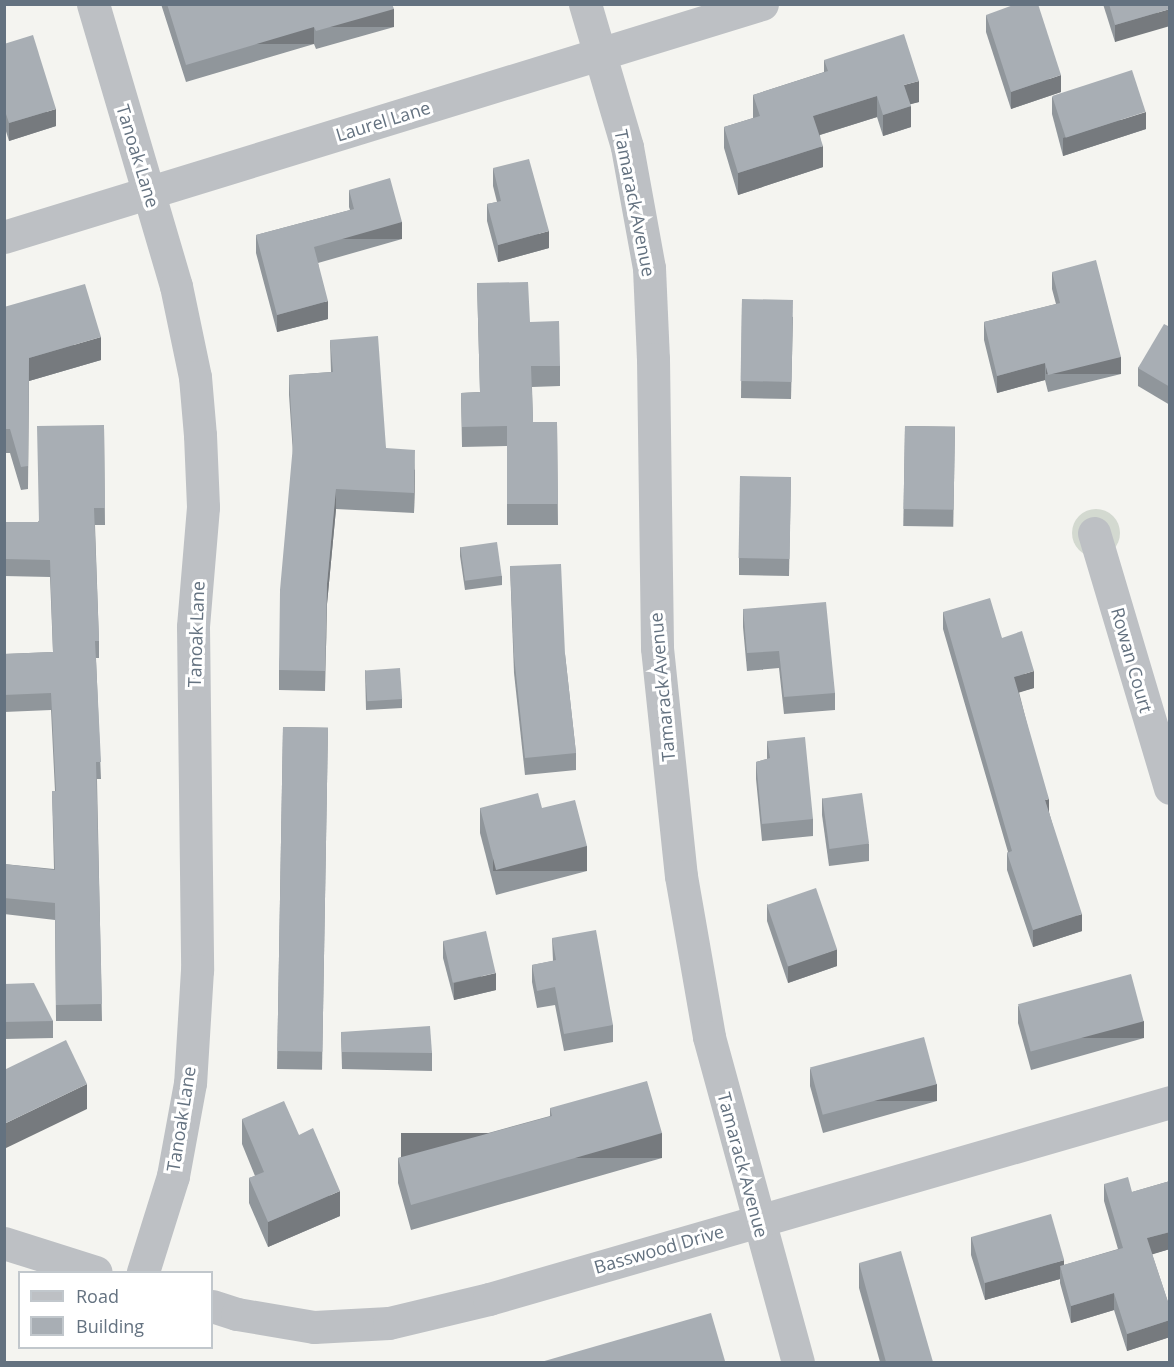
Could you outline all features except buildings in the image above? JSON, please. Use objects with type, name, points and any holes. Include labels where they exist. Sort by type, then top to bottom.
[{"type":"street","name":"Tanoak Lane","points":[[93,4],[176,286],[195,377],[203,507],[193,627],[197,970],[189,1083],[172,1176],[143,1271]]},
{"type":"street","name":"Tamarack Avenue","points":[[585,4],[627,147],[649,268],[653,359],[657,648],[681,876],[709,1037],[798,1362]]},
{"type":"street","name":"Laurel Lane","points":[[4,237],[762,4]]},
{"type":"street","name":"Rowan Court","points":[[1095,532],[1170,788]]},
{"type":"street","name":"Basswood Drive","points":[[213,1306],[237,1314],[314,1327],[390,1323],[489,1299],[1170,1102]]},
{"type":"street","points":[[4,1243],[93,1271]]},
{"type":"shaded area","points":[[1096,509],[1113,516],[1120,533],[1113,550],[1096,557],[1079,550],[1072,533],[1079,516]]}]
